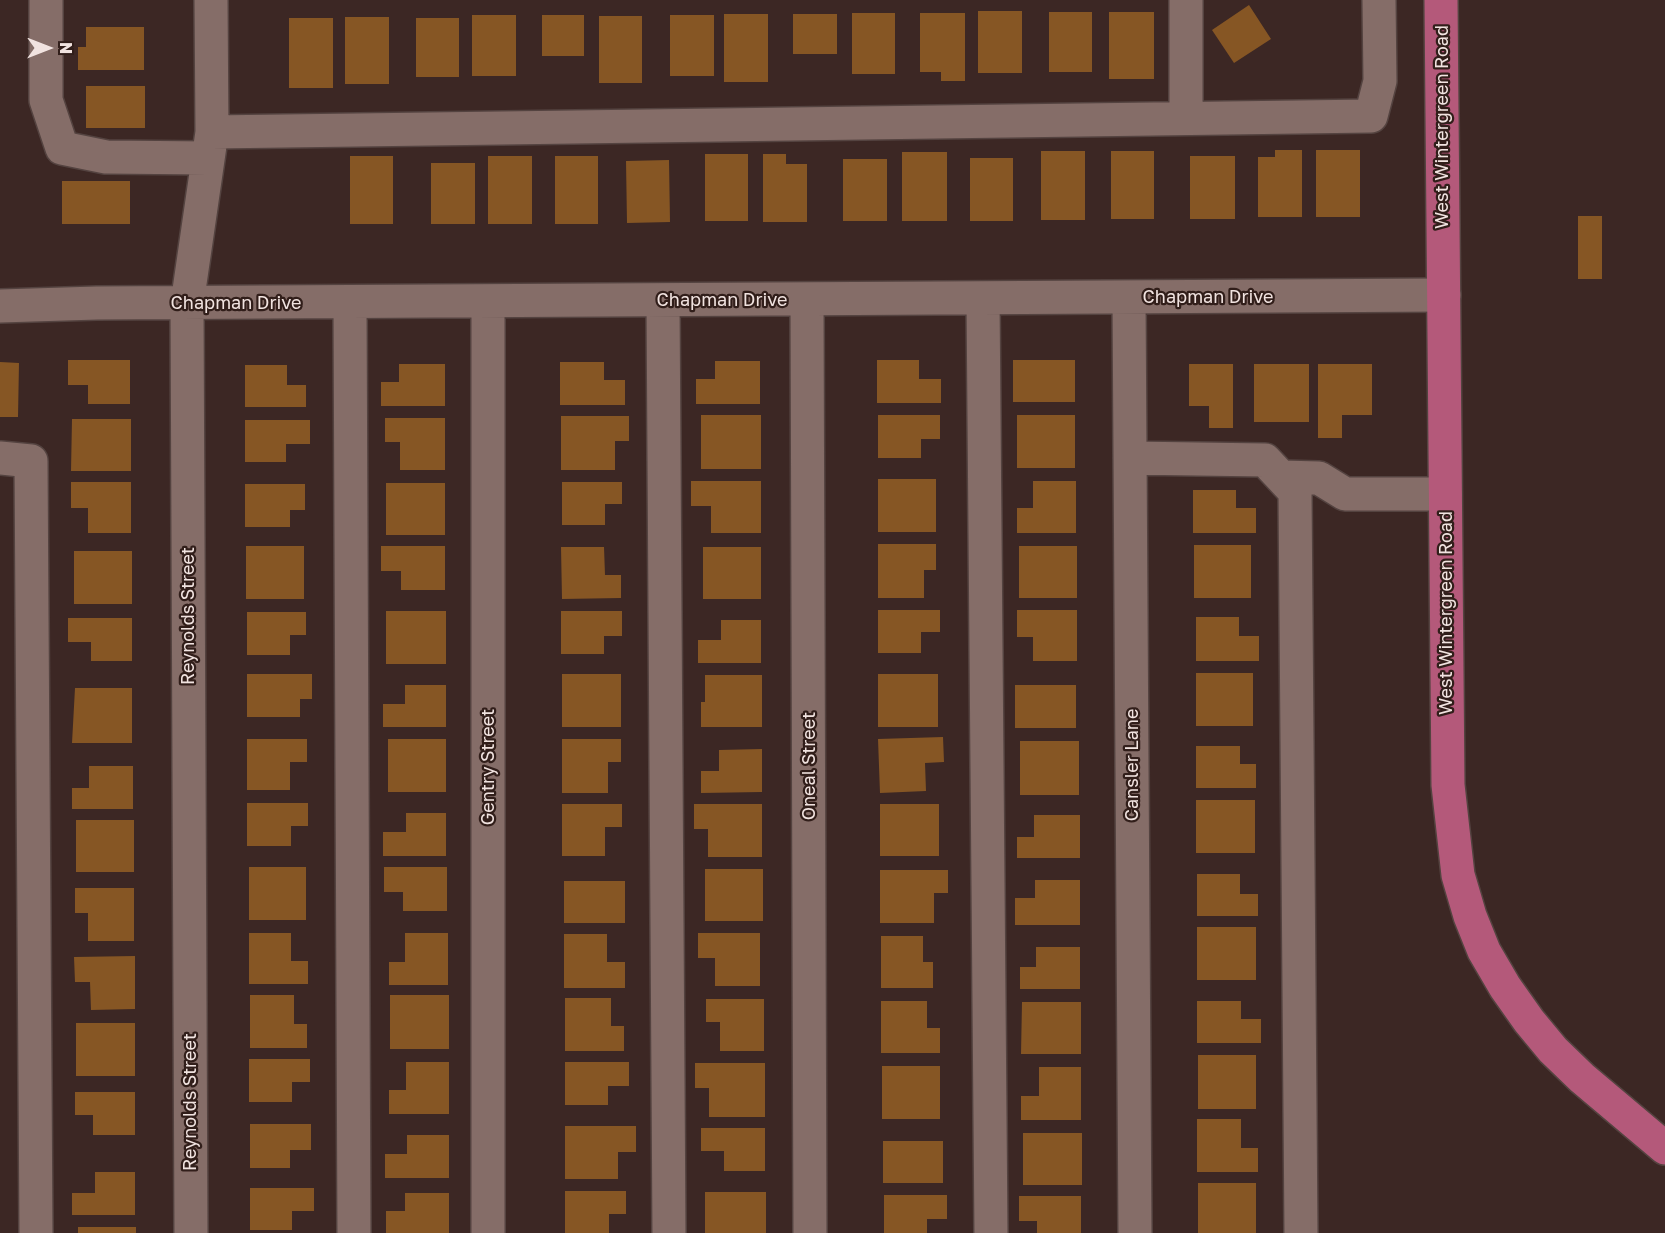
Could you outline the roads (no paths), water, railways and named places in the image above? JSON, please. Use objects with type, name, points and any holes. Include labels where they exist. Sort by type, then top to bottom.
[{"type":"main road","name":"West Wintergreen Road","points":[[1441,0],[1448,785],[1458,875],[1470,916],[1485,951],[1505,987],[1529,1021],[1553,1050],[1665,1148]]},
{"type":"street","points":[[46,0],[46,100],[63,148],[106,157],[210,145],[1186,118],[1371,116],[1380,81],[1379,0]]},
{"type":"street","name":"Reynolds Street","points":[[191,1233],[187,304],[210,145],[211,0]]},
{"type":"street","points":[[1186,0],[1186,118]]},
{"type":"street","name":"Chapman Drive","points":[[0,306],[97,303],[1444,295]]},
{"type":"street","name":"Cansler Lane","points":[[1129,297],[1134,1233]]},
{"type":"street","points":[[983,298],[991,1233]]},
{"type":"street","name":"Oneal Street","points":[[807,299],[810,1233]]},
{"type":"street","points":[[663,300],[669,1233]]},
{"type":"street","name":"Gentry Street","points":[[488,302],[488,1233]]},
{"type":"street","points":[[350,303],[354,1233]]},
{"type":"street","points":[[0,458],[31,461],[36,1233]]},
{"type":"street","points":[[1130,458],[1265,460],[1295,492],[1301,1233]]},
{"type":"street","points":[[1281,477],[1319,478],[1345,494],[1445,494]]}]
